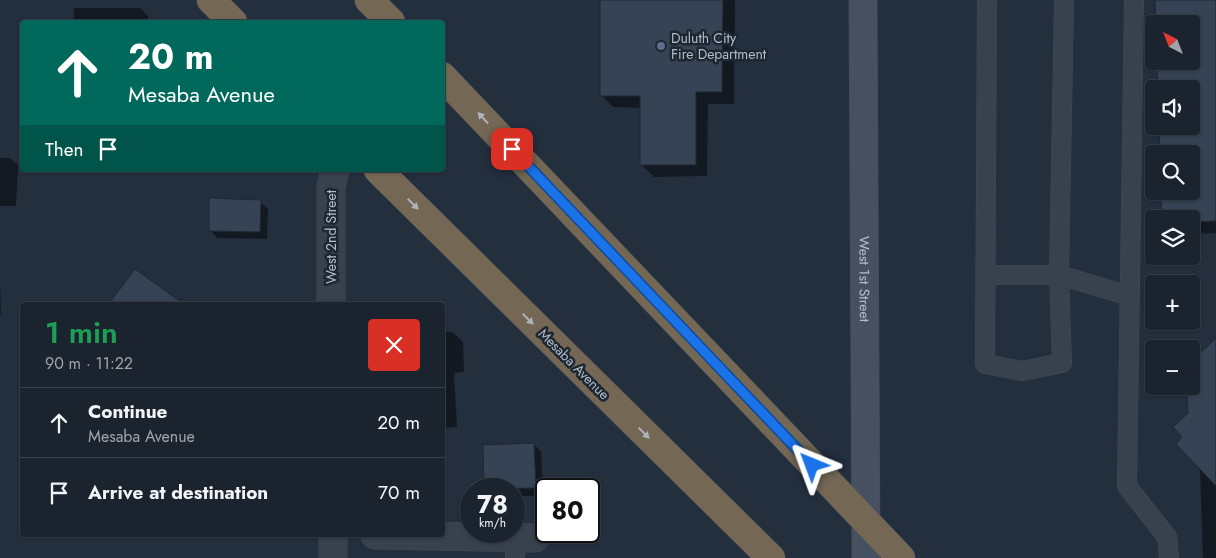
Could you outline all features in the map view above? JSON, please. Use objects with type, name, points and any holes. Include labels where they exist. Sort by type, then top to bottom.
[{"type":"highway","points":[[211,0],[231,20]]},
{"type":"highway","points":[[369,0],[389,20]]},
{"type":"highway","points":[[387,0],[400,20]]},
{"type":"highway","points":[[445,79],[901,558]]},
{"type":"highway","name":"Mesaba Avenue","points":[[380,172],[771,558]]},
{"type":"street","name":"West 1st Street","points":[[863,0],[866,558]]},
{"type":"street","name":"West 2nd Street","points":[[331,302],[331,187],[335,172]]},
{"type":"street","points":[[333,537],[333,558]]},
{"type":"street","points":[[405,537],[522,545]]},
{"type":"lane","points":[[987,0],[985,364],[1022,371],[1062,362],[1059,275],[1064,0]]},
{"type":"lane","points":[[1134,0],[1127,486],[1167,537],[1169,558]]},
{"type":"lane","points":[[986,275],[1059,275],[1130,296]]},
{"type":"building","name":"Duluth City Fire Department","points":[[600,0],[723,0],[722,92],[696,92],[696,165],[640,165],[640,96],[600,96]]},
{"type":"building","points":[[1155,0],[1216,0],[1216,221],[1200,222],[1200,210],[1162,210],[1161,200],[1200,200],[1200,145],[1160,145],[1159,135],[1200,135],[1200,80],[1158,80],[1157,70],[1200,70],[1200,15],[1156,15]]},
{"type":"building","points":[[209,198],[261,200],[260,232],[209,231]]},
{"type":"building","points":[[135,269],[181,302],[110,302]]},
{"type":"building","points":[[1216,338],[1216,486],[1176,444],[1182,437],[1173,427],[1188,413],[1187,395],[1200,395],[1200,353]]},
{"type":"building","points":[[534,443],[535,488],[525,488],[525,478],[484,478],[483,445]]},
{"type":"place","name":"Duluth City Fire Department","points":[[661,46]]},
{"type":"route","points":[[512,149],[812,465]]}]
